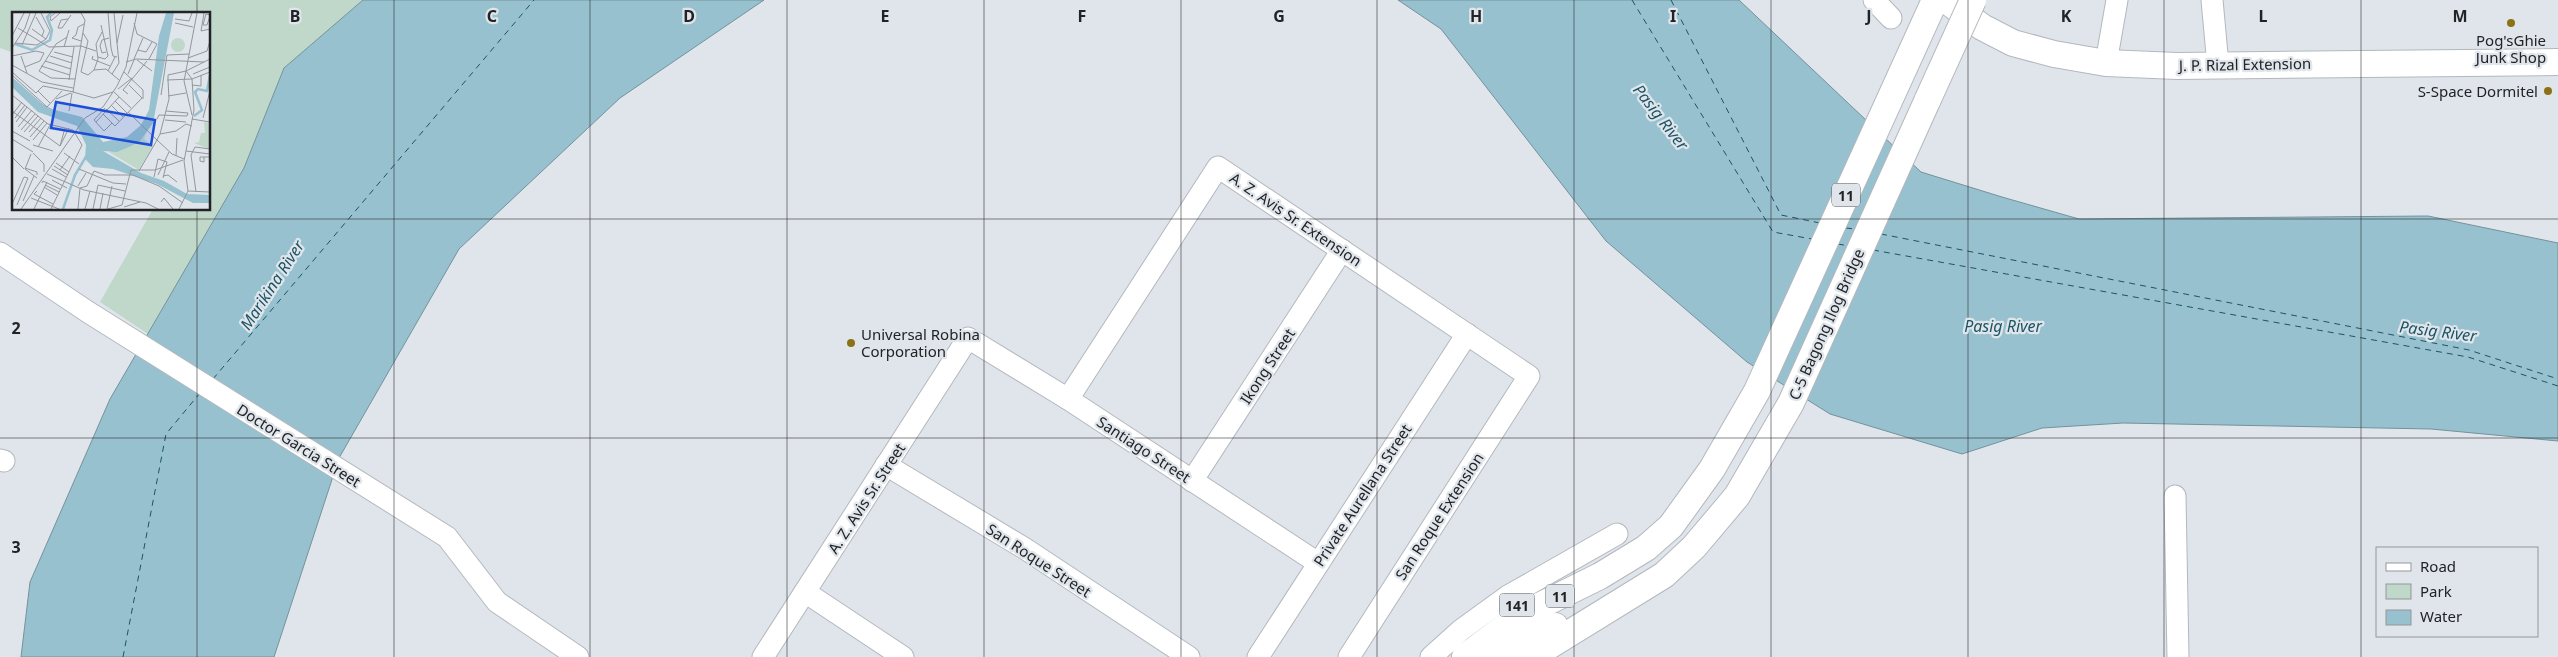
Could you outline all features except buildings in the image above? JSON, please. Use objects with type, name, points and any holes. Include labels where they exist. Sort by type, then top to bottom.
[{"type":"main road","name":"11","points":[[1466,657],[1520,615],[1600,576],[1646,548],[1671,526],[1712,469],[1757,391],[1935,0]]},
{"type":"main road","name":"J. P. Rizal Extension","points":[[1946,0],[1982,27],[2013,43],[2054,54],[2106,63],[2218,65],[2558,62]]},
{"type":"main road","name":"C-5 Bagong Ilog Bridge","points":[[1619,603],[1664,574],[1694,547],[1737,496],[1791,403],[1973,0]]},
{"type":"main road","name":"141","points":[[1447,657],[1467,639],[1512,606],[1600,576]]},
{"type":"main road","name":"11","points":[[1495,657],[1540,631],[1619,603]]},
{"type":"main road","points":[[1531,657],[1619,603]]},
{"type":"street","points":[[1874,0],[1891,18]]},
{"type":"street","points":[[2106,63],[2117,0]]},
{"type":"street","points":[[2212,0],[2218,65]]},
{"type":"street","name":"A. Z. Avis Sr. Extension","points":[[1068,400],[1218,167],[1529,376]]},
{"type":"street","name":"Ikong Street","points":[[1192,481],[1342,250]]},
{"type":"street","name":"Doctor Garcia Street","points":[[0,253],[88,312],[447,537],[497,602],[578,657]]},
{"type":"street","name":"Private Aurellana Street","points":[[1258,657],[1467,334]]},
{"type":"street","name":"Santiago Street","points":[[968,338],[1068,400],[1318,563]]},
{"type":"street","name":"A. Z. Avis Sr. Street","points":[[763,657],[968,338]]},
{"type":"street","name":"San Roque Extension","points":[[1349,657],[1529,376]]},
{"type":"street","name":"San Roque Street","points":[[886,465],[1024,548],[1189,657]]},
{"type":"street","points":[[2175,496],[2178,657]]},
{"type":"street","points":[[1431,657],[1461,630],[1508,596],[1617,534]]},
{"type":"street","points":[[805,592],[903,657]]},
{"type":"green space","points":[[0,0],[363,0],[284,68],[244,168],[148,334],[100,302],[152,210],[210,210],[210,12],[12,12],[12,52],[0,48]]},
{"type":"water","name":"Marikina River","points":[[363,0],[764,0],[620,98],[459,249],[339,458],[274,657],[21,657],[30,582],[110,399],[244,168],[284,68]]},
{"type":"water","name":"Pasig River","points":[[1398,0],[1739,0],[1921,172],[2079,219],[2428,216],[2558,243],[2558,441],[2431,429],[2123,423],[2042,428],[1962,454],[1830,414],[1747,362],[1606,241],[1441,29]]},
{"type":"ferry route","points":[[213,379],[534,0]]},
{"type":"ferry route","points":[[1632,0],[1773,232],[1812,239]]},
{"type":"ferry route","points":[[1671,0],[1781,215],[1820,223]]},
{"type":"ferry route","points":[[1846,228],[1855,229]]},
{"type":"ferry route","points":[[1881,234],[2469,350],[2558,379]]},
{"type":"ferry route","points":[[1838,244],[1849,246]]},
{"type":"ferry route","points":[[1873,250],[2468,357],[2558,386]]},
{"type":"ferry route","points":[[123,657],[166,434],[200,393]]},
{"type":"place","name":"Pog'sGhie Junk Shop","points":[[2511,23]]},
{"type":"place","name":"S-Space Dormitel","points":[[2548,91]]},
{"type":"place","name":"Universal Robina Corporation","points":[[851,343]]}]
